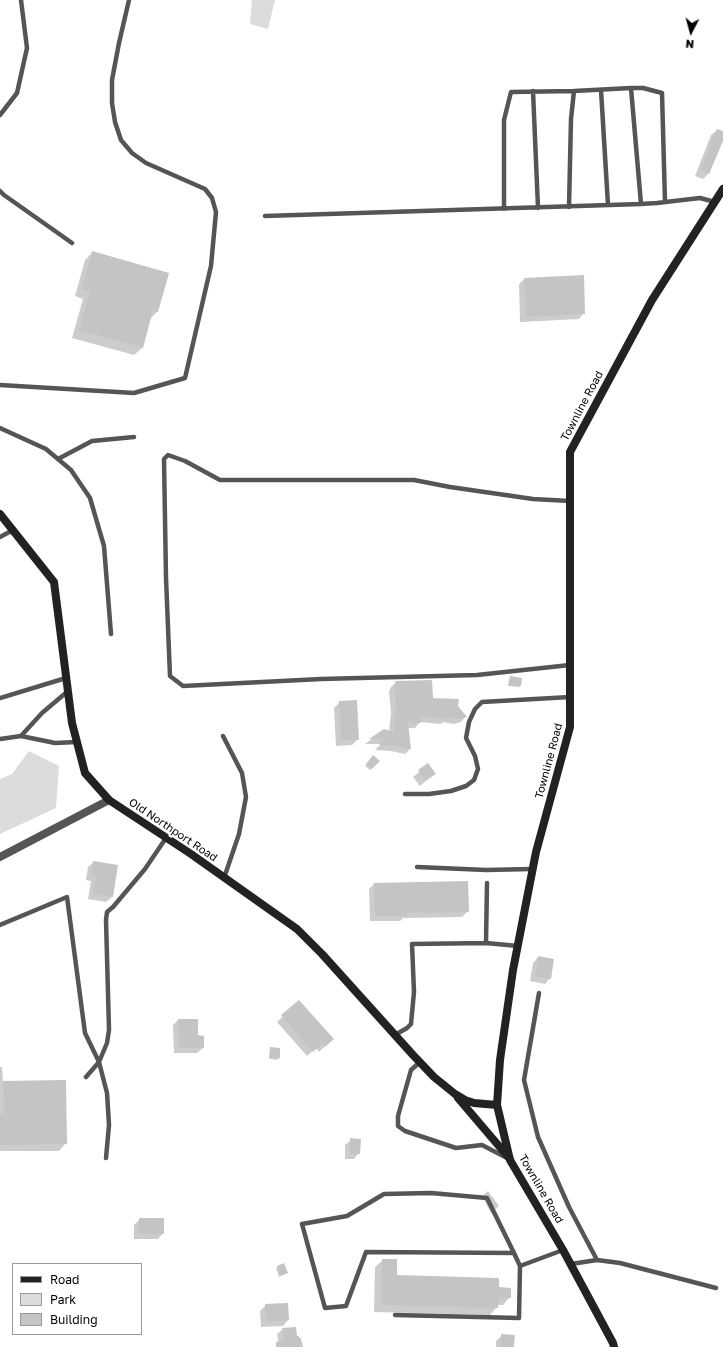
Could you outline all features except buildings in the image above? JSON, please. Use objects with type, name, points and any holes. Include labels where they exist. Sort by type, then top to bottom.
[{"type":"main road","name":"Townline Road","points":[[614,1347],[571,1264],[510,1160],[497,1105],[500,1060],[532,869],[570,728],[570,452],[652,300],[723,189]]},
{"type":"main road","name":"Old Northport Road","points":[[0,514],[54,582],[72,723],[85,773],[109,800],[297,929],[322,954],[434,1077],[455,1094],[474,1103],[497,1105]]},
{"type":"main road","name":"Old Northport Road","points":[[455,1094],[510,1160]]},
{"type":"street","points":[[0,857],[109,800]]},
{"type":"lane","points":[[0,115],[17,93],[27,48],[21,0]]},
{"type":"lane","points":[[0,385],[134,393],[185,378],[211,266],[216,212],[212,198],[205,189],[146,163],[132,153],[122,140],[115,122],[112,103],[112,80],[129,0]]},
{"type":"lane","points":[[631,88],[641,204]]},
{"type":"lane","points":[[504,209],[504,120],[511,92],[533,91],[643,88],[662,93],[665,202]]},
{"type":"lane","points":[[569,207],[571,119],[574,90]]},
{"type":"lane","points":[[601,90],[608,205]]},
{"type":"lane","points":[[533,91],[538,208]]},
{"type":"lane","points":[[0,191],[72,243]]},
{"type":"lane","points":[[265,216],[569,207],[641,204],[700,198],[715,202]]},
{"type":"lane","points":[[0,428],[46,449],[72,470],[90,498],[104,546],[111,634]]},
{"type":"lane","points":[[58,459],[92,441],[134,437]]},
{"type":"lane","points":[[570,501],[518,497],[414,480],[220,480],[185,461],[168,455],[164,459],[166,578],[170,676],[183,686],[321,679],[477,675],[570,665]]},
{"type":"lane","points":[[0,537],[13,530]]},
{"type":"lane","points":[[0,698],[66,678]]},
{"type":"lane","points":[[21,736],[42,713],[68,690]]},
{"type":"lane","points":[[405,794],[429,794],[451,791],[466,786],[474,780],[478,769],[475,756],[466,738],[469,722],[475,709],[482,702],[570,697]]},
{"type":"lane","points":[[0,739],[21,736],[55,743],[77,742]]},
{"type":"lane","points":[[223,736],[242,773],[246,797],[239,834],[224,878]]},
{"type":"lane","points":[[86,1077],[98,1062],[107,1043],[109,1030],[107,912],[114,907],[145,869],[166,838]]},
{"type":"lane","points":[[417,867],[486,870],[532,869]]},
{"type":"lane","points":[[486,943],[487,883]]},
{"type":"lane","points":[[0,925],[67,897],[85,1033],[98,1062],[107,1093],[109,1125],[106,1158]]},
{"type":"lane","points":[[395,1035],[412,1024],[414,992],[412,944],[486,943],[518,946]]},
{"type":"lane","points":[[539,993],[524,1080],[538,1137],[569,1207],[598,1260]]},
{"type":"lane","points":[[420,1062],[411,1070],[398,1116],[398,1126],[405,1132],[456,1148],[482,1145],[510,1160]]},
{"type":"lane","points":[[395,1315],[519,1318],[520,1266],[514,1253],[487,1198],[431,1193],[384,1194],[347,1216],[302,1224],[325,1308],[346,1306],[366,1252],[514,1253]]},
{"type":"lane","points":[[520,1266],[563,1250]]},
{"type":"lane","points":[[571,1264],[598,1260],[620,1263],[716,1288]]},
{"type":"green space","points":[[252,0],[275,0],[268,29],[250,24]]},
{"type":"green space","points":[[29,751],[59,766],[56,808],[0,834],[0,779],[12,774]]}]
